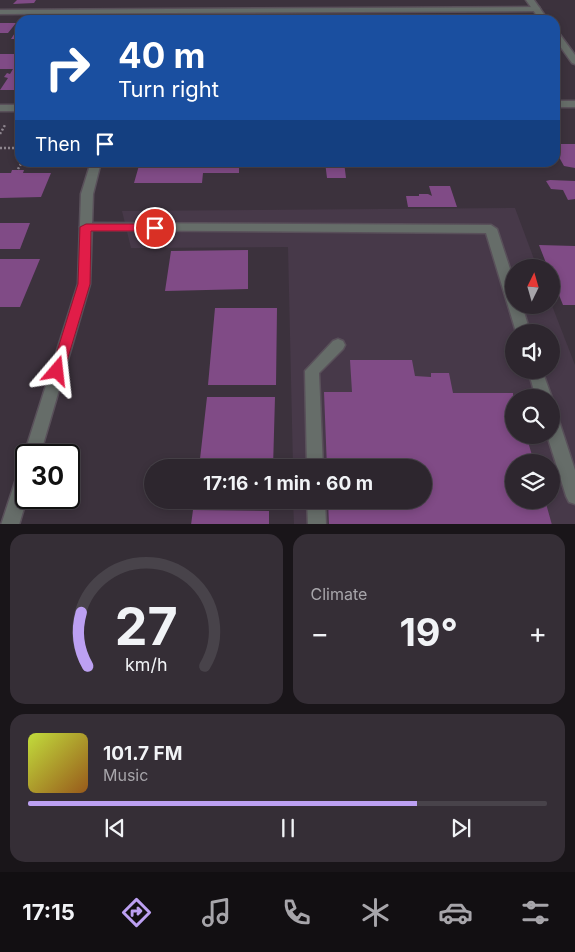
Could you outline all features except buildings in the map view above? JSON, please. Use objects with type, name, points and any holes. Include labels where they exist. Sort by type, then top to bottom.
[{"type":"street","points":[[530,0],[540,15]]},
{"type":"street","points":[[0,12],[155,8],[536,9]]},
{"type":"street","points":[[152,15],[155,8]]},
{"type":"street","points":[[560,41],[575,61]]},
{"type":"street","points":[[560,104],[575,104]]},
{"type":"street","points":[[0,108],[15,108]]},
{"type":"street","points":[[35,444],[84,284],[87,194],[95,167]]},
{"type":"street","points":[[86,227],[491,229],[505,275]]},
{"type":"street","points":[[315,459],[312,371],[338,345]]},
{"type":"street","points":[[558,444],[575,496]]},
{"type":"street","points":[[10,524],[15,508]]},
{"type":"street","points":[[316,509],[317,524]]},
{"type":"path","points":[[0,134],[5,124]]},
{"type":"path","points":[[0,148],[15,148]]},
{"type":"shaded area","points":[[515,208],[534,259],[505,259],[505,314],[555,314],[559,324],[505,324],[505,379],[560,379],[560,326],[575,365],[575,524],[294,524],[293,509],[432,509],[432,459],[293,459],[288,247],[131,248],[122,211]]},
{"type":"route","points":[[57,371],[84,284],[86,227],[155,228]]}]
